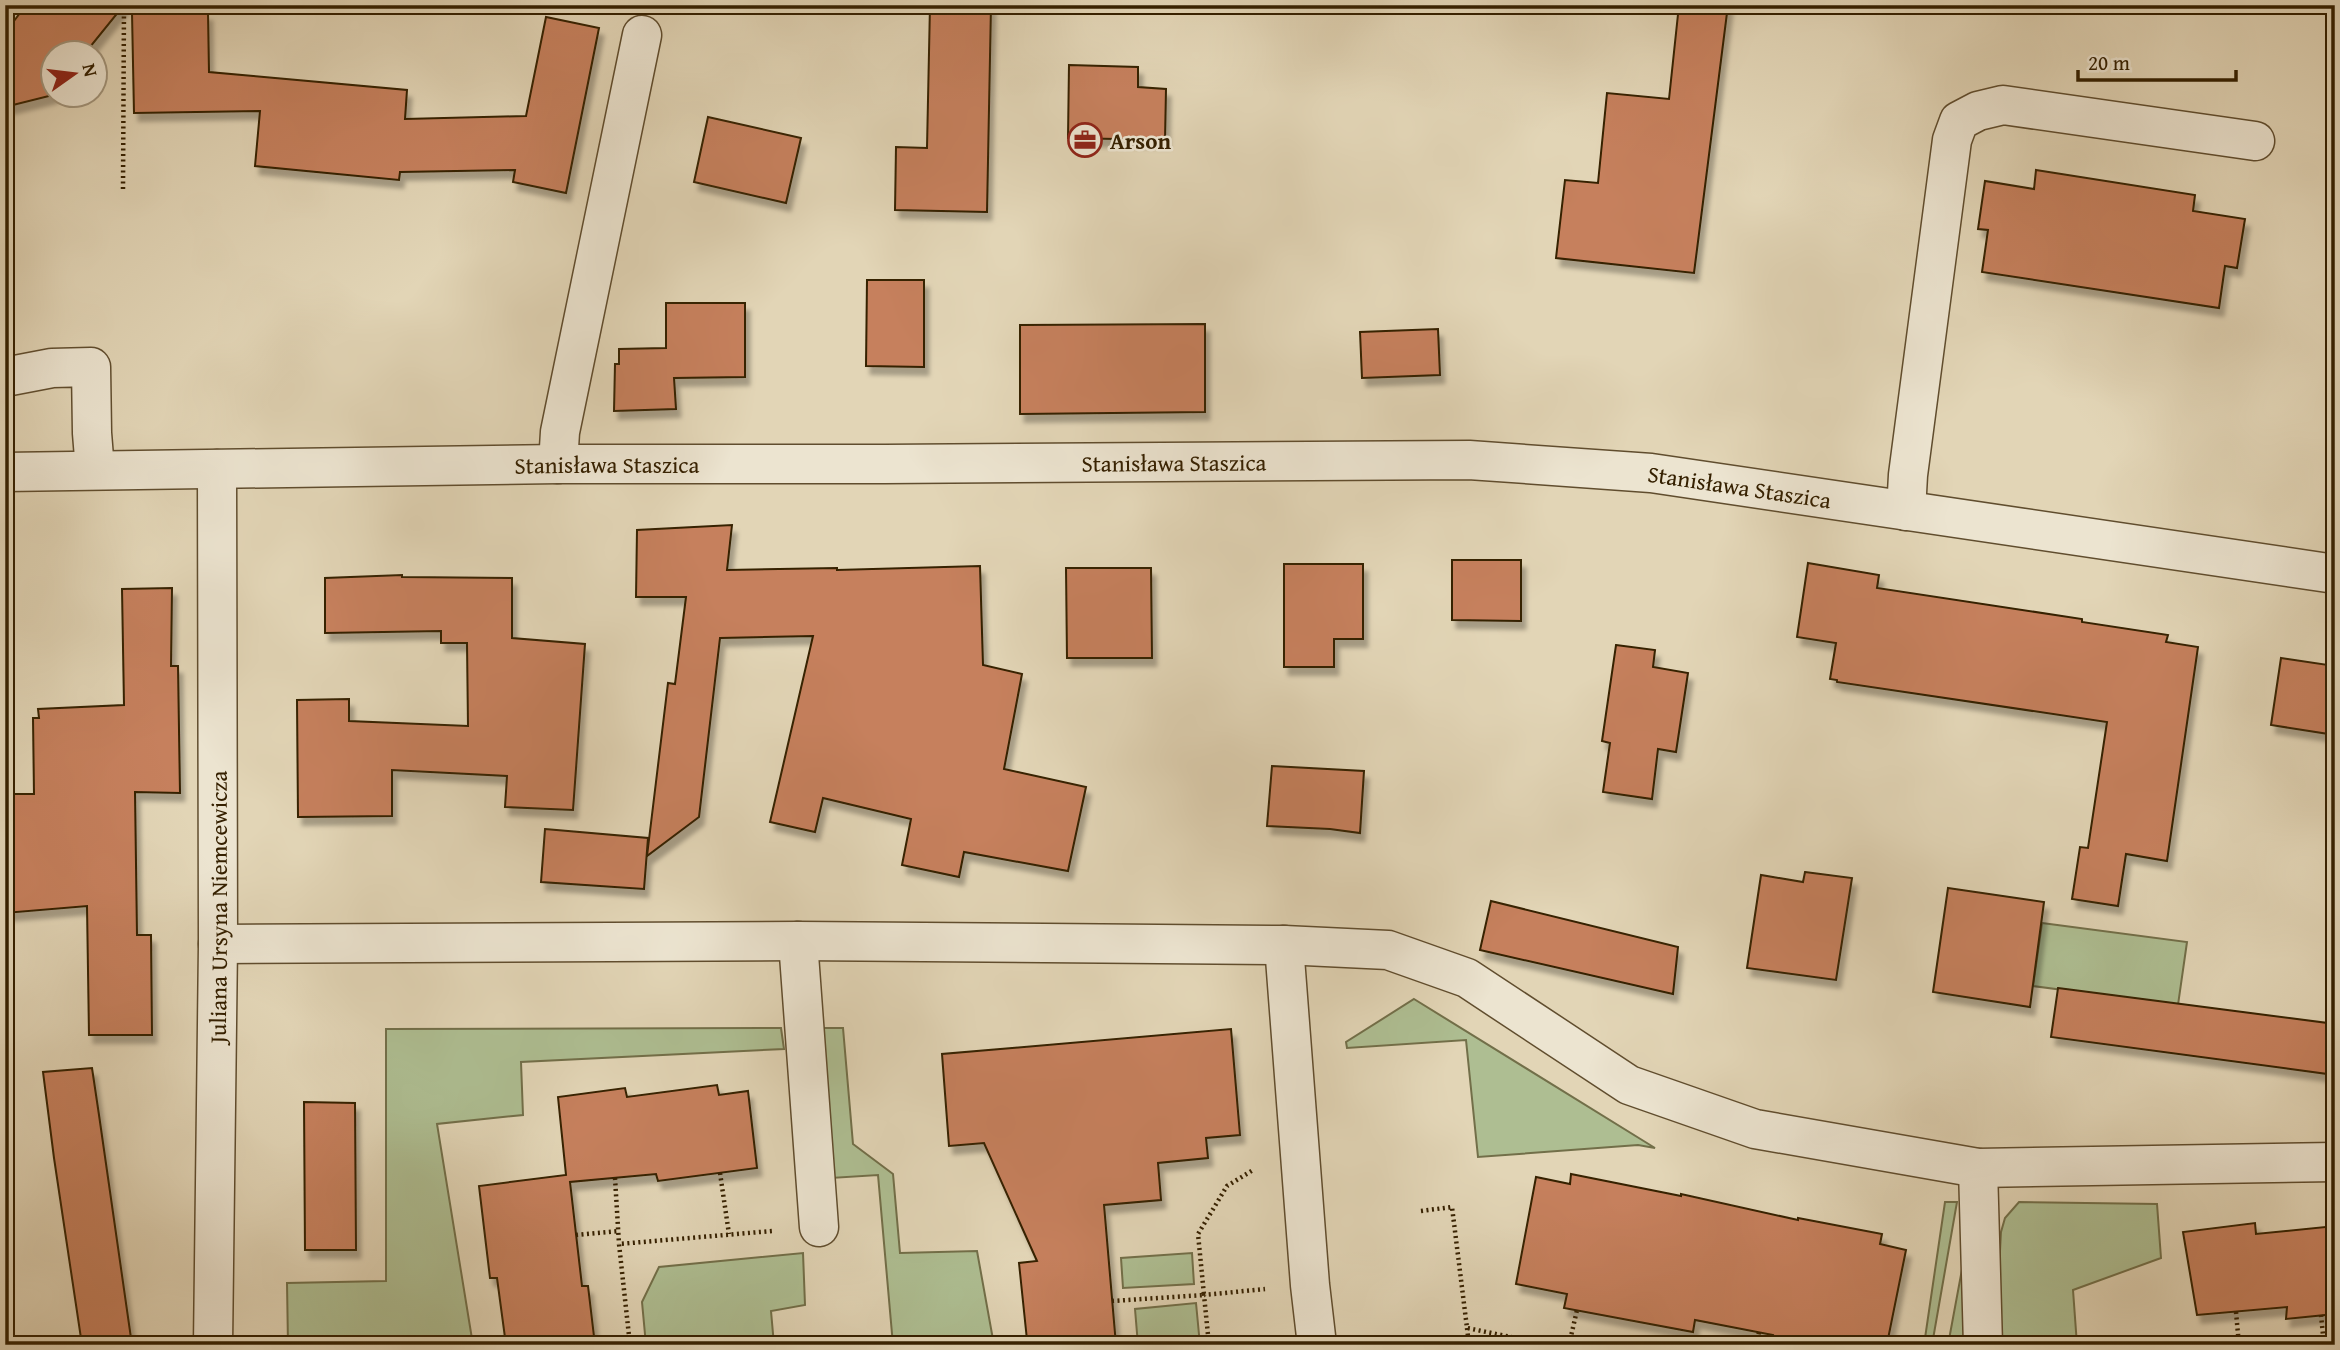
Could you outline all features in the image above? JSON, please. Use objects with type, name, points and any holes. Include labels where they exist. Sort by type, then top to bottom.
[{"type":"street","points":[[558,464],[560,432],[642,35]]},
{"type":"street","points":[[1906,511],[1908,475],[1952,140],[1959,121],[1978,111],[2003,105],[2255,141]]},
{"type":"street","points":[[5,377],[52,368],[92,368],[94,470]]},
{"type":"street","name":"Stanisława Staszica","points":[[5,472],[558,464],[1469,460],[1651,473],[2335,574]]},
{"type":"street","name":"Juliana Ursyna Niemcewicza","points":[[213,1345],[218,944],[217,469]]},
{"type":"street","points":[[799,941],[819,1227]]},
{"type":"street","points":[[218,944],[799,941],[1284,945],[1388,950],[1467,978],[1629,1085],[1755,1129],[1978,1168],[2335,1162]]},
{"type":"street","points":[[1284,945],[1317,1345]]},
{"type":"street","points":[[1978,1168],[1983,1345]]},
{"type":"path","points":[[122,189],[124,5]]},
{"type":"path","points":[[1209,1345],[1198,1234],[1227,1186],[1261,1165],[1301,1161]]},
{"type":"path","points":[[720,1173],[729,1234]]},
{"type":"path","points":[[615,1178],[630,1345]]},
{"type":"path","points":[[1421,1211],[1452,1207],[1469,1345]]},
{"type":"path","points":[[619,1244],[819,1227]]},
{"type":"path","points":[[576,1235],[619,1231]]},
{"type":"path","points":[[1112,1301],[1310,1285]]},
{"type":"path","points":[[1569,1345],[1577,1310]]},
{"type":"path","points":[[2236,1312],[2239,1345]]},
{"type":"path","points":[[2321,1315],[2324,1345]]},
{"type":"path","points":[[1467,1328],[1550,1345]]},
{"type":"path","points":[[1756,1345],[1759,1332]]},
{"type":"path","points":[[595,1341],[629,1338]]},
{"type":"green space","points":[[2042,923],[2187,942],[2178,1005],[2033,986]]},
{"type":"green space","points":[[1414,999],[1655,1148],[1638,1145],[1478,1157],[1466,1040],[1347,1048],[1346,1042]]},
{"type":"green space","points":[[781,1028],[784,1049],[521,1062],[523,1115],[437,1124],[473,1345],[288,1345],[287,1283],[386,1281],[386,1029]]},
{"type":"green space","points":[[822,1028],[843,1028],[853,1144],[893,1174],[900,1253],[977,1251],[994,1345],[893,1345],[878,1175],[831,1178]]},
{"type":"green space","points":[[1945,1202],[1957,1202],[1932,1345],[1924,1345]]},
{"type":"green space","points":[[2019,1202],[2157,1204],[2161,1258],[2073,1290],[2077,1345],[1995,1345],[2001,1232],[2005,1218]]},
{"type":"green space","points":[[1970,1226],[1973,1345],[1948,1345]]},
{"type":"green space","points":[[803,1253],[805,1305],[771,1311],[774,1345],[646,1345],[642,1302],[659,1267]]},
{"type":"green space","points":[[1192,1253],[1194,1284],[1123,1288],[1121,1258]]},
{"type":"green space","points":[[1196,1303],[1200,1345],[1138,1345],[1135,1309]]},
{"type":"building","points":[[26,5],[124,5],[97,38],[38,38],[38,99],[5,107],[5,33]]},
{"type":"building","points":[[930,5],[991,5],[987,212],[895,210],[896,147],[927,148]]},
{"type":"building","points":[[1679,5],[1728,5],[1694,273],[1556,258],[1565,180],[1598,183],[1607,93],[1669,99]]},
{"type":"building","points":[[132,13],[208,13],[209,72],[407,90],[405,119],[526,116],[546,17],[599,28],[566,193],[513,182],[515,170],[400,172],[399,180],[255,166],[260,111],[134,113]]},
{"type":"building","points":[[1069,65],[1138,67],[1138,87],[1166,89],[1165,140],[1068,138]]},
{"type":"building","points":[[708,117],[801,138],[786,203],[694,182]]},
{"type":"building","points":[[2036,170],[2195,195],[2193,211],[2245,219],[2237,268],[2225,266],[2219,308],[1982,272],[1988,230],[1978,229],[1985,181],[2034,189]]},
{"type":"building","points":[[867,280],[924,280],[924,367],[866,366]]},
{"type":"building","points":[[666,303],[745,303],[745,377],[674,378],[676,409],[614,411],[615,364],[619,364],[619,349],[666,348]]},
{"type":"building","points":[[1205,324],[1205,412],[1020,414],[1020,325]]},
{"type":"building","points":[[1438,329],[1440,375],[1362,378],[1360,332]]},
{"type":"building","points":[[732,525],[727,570],[980,566],[983,665],[1022,674],[1004,769],[1086,787],[1068,871],[964,852],[959,877],[902,865],[911,819],[823,798],[815,832],[770,822],[813,636],[720,638],[699,817],[647,856],[668,683],[675,684],[686,597],[636,597],[637,530]]},
{"type":"building","points":[[1452,560],[1521,560],[1521,621],[1452,620]]},
{"type":"building","points":[[1808,563],[1879,575],[1877,588],[2082,619],[2082,622],[2168,635],[2166,642],[2198,647],[2167,861],[2126,854],[2118,906],[2072,899],[2080,847],[2088,848],[2107,722],[1830,679],[1836,643],[1797,637]]},
{"type":"building","points":[[1284,564],[1363,564],[1363,639],[1334,639],[1334,667],[1284,667]]},
{"type":"building","points":[[1066,568],[1151,568],[1152,658],[1067,658]]},
{"type":"building","points":[[402,575],[512,578],[512,638],[585,644],[573,810],[505,807],[507,776],[392,770],[392,816],[298,817],[297,700],[349,699],[349,721],[468,726],[467,643],[441,643],[441,631],[325,633],[325,578]]},
{"type":"building","points":[[172,588],[171,666],[178,666],[180,793],[135,792],[137,935],[151,935],[152,1035],[89,1035],[87,906],[5,913],[5,794],[34,794],[33,718],[39,718],[38,709],[124,705],[122,589]]},
{"type":"building","points":[[1616,645],[1655,650],[1653,667],[1688,673],[1676,752],[1658,749],[1652,799],[1603,792],[1610,743],[1602,741]]},
{"type":"building","points":[[2281,658],[2335,666],[2335,735],[2271,725]]},
{"type":"building","points":[[1272,766],[1364,771],[1360,833],[1267,826]]},
{"type":"building","points":[[545,829],[648,838],[644,889],[541,882]]},
{"type":"building","points":[[1805,872],[1852,878],[1836,980],[1747,968],[1761,875],[1803,882]]},
{"type":"building","points":[[1948,888],[2044,902],[2030,1007],[1933,992]]},
{"type":"building","points":[[1491,901],[1678,947],[1673,994],[1480,950]]},
{"type":"building","points":[[2058,988],[2335,1024],[2335,1075],[2051,1037]]},
{"type":"building","points":[[1231,1029],[1240,1135],[1206,1138],[1208,1158],[1158,1163],[1161,1200],[1104,1205],[1116,1345],[1036,1345],[1035,1339],[1027,1340],[1019,1263],[1037,1261],[984,1143],[949,1146],[942,1054]]},
{"type":"building","points":[[92,1068],[132,1345],[82,1345],[54,1158],[43,1072]]},
{"type":"building","points":[[717,1085],[719,1095],[748,1091],[757,1168],[658,1181],[656,1174],[570,1182],[582,1286],[588,1286],[595,1345],[506,1345],[497,1278],[490,1278],[479,1186],[566,1175],[558,1097],[625,1088],[627,1097]]},
{"type":"building","points":[[304,1102],[355,1103],[356,1250],[305,1250]]},
{"type":"building","points":[[1571,1174],[1681,1194],[1798,1220],[1882,1234],[1880,1244],[1906,1250],[1888,1339],[1880,1338],[1878,1345],[1771,1345],[1773,1335],[1695,1320],[1693,1332],[1564,1308],[1567,1294],[1516,1284],[1536,1177],[1570,1184]]},
{"type":"building","points":[[2255,1223],[2256,1234],[2335,1226],[2335,1314],[2286,1319],[2287,1307],[2197,1315],[2183,1232]]},
{"type":"place","name":"Arson","points":[[1085,140]]}]
